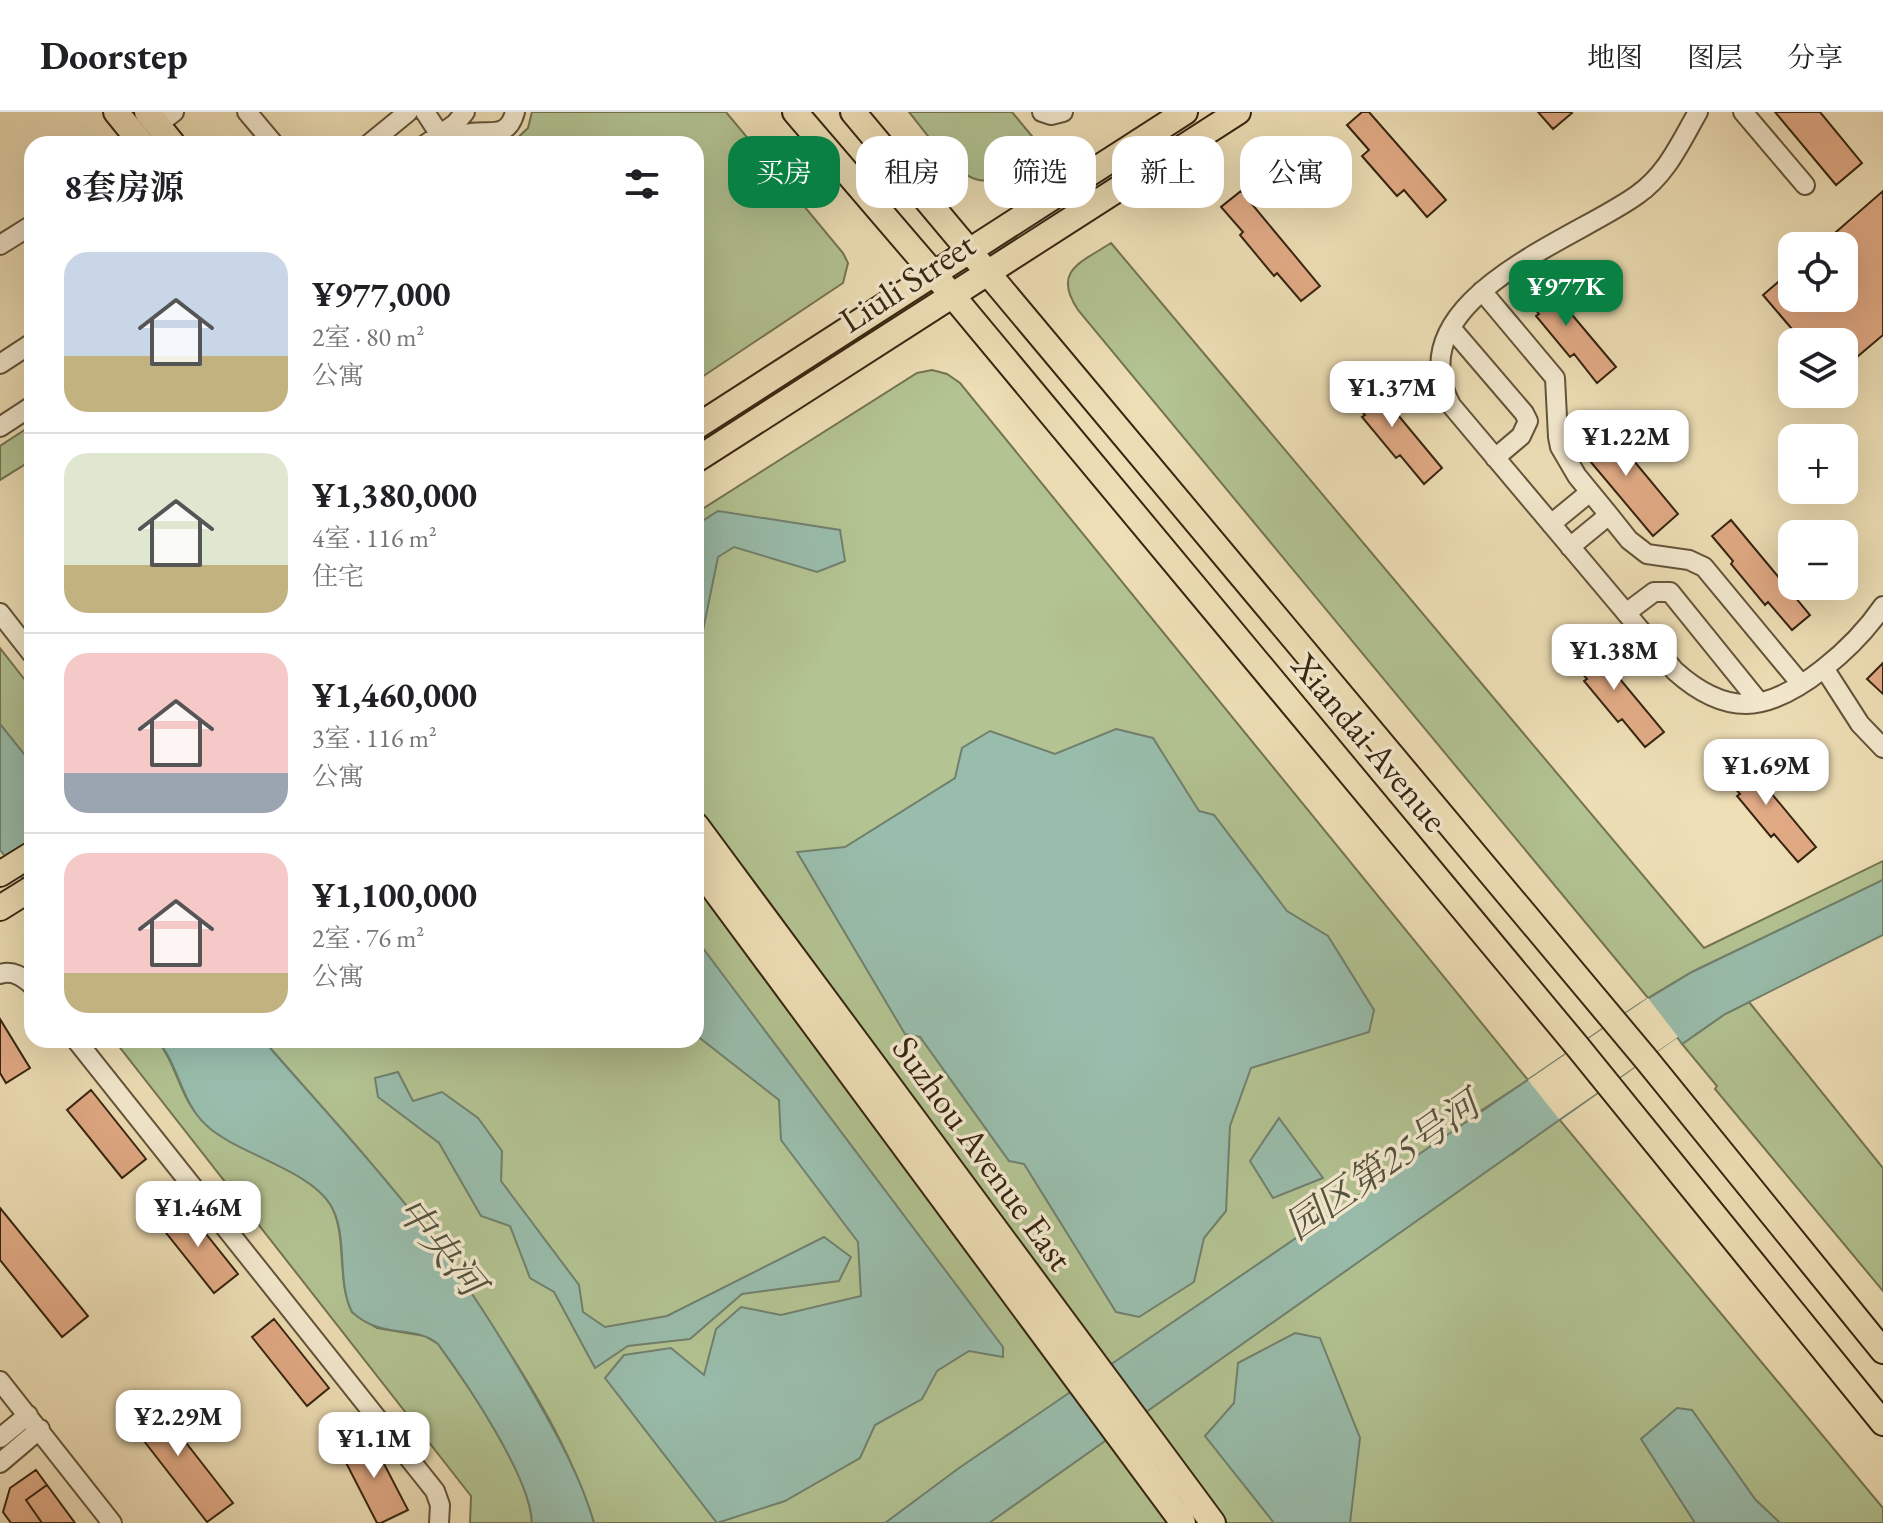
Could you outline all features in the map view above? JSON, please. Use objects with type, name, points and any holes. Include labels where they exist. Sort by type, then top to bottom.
[{"type":"main road","points":[[116,112],[136,136]]},
{"type":"main road","name":"Xiandai Avenue","points":[[795,112],[952,295],[1577,1046],[1883,1423]]},
{"type":"main road","name":"Xiandai Avenue","points":[[853,112],[1646,1059],[1883,1351]]},
{"type":"main road","name":"Liuli Street","points":[[704,455],[1238,112]]},
{"type":"main road","name":"Liuli Street","points":[[704,422],[1180,113]]},
{"type":"main road","points":[[160,116],[169,136]]},
{"type":"main road","name":"Suzhou Avenue East","points":[[704,836],[1088,1375]]},
{"type":"main road","name":"Suzhou Avenue East","points":[[704,875],[1130,1431],[1213,1523]]},
{"type":"main road","points":[[0,908],[24,893]]},
{"type":"main road","name":"Suzhou Avenue East","points":[[1130,1431],[1183,1523]]},
{"type":"street","points":[[247,112],[267,136]]},
{"type":"street","points":[[391,136],[408,112]]},
{"type":"street","points":[[425,112],[436,136]]},
{"type":"street","points":[[443,136],[465,112]]},
{"type":"street","points":[[458,136],[495,133],[505,129],[512,122],[515,112]]},
{"type":"street","points":[[1042,112],[1051,115],[1063,112]]},
{"type":"street","points":[[1698,112],[1666,169],[1637,195],[1514,266],[1465,309],[1452,329],[1439,361],[1443,390],[1451,405],[1495,458],[1690,685],[1724,700],[1745,704],[1759,702],[1801,684],[1824,668],[1883,606]]},
{"type":"street","points":[[1743,112],[1805,185]]},
{"type":"street","points":[[0,245],[24,232]]},
{"type":"street","points":[[1482,291],[1555,378],[1560,447],[1590,492],[1629,540],[1647,554],[1689,560],[1704,567],[1801,684]]},
{"type":"street","points":[[1452,329],[1528,421],[1521,436],[1495,458]]},
{"type":"street","points":[[0,364],[24,348]]},
{"type":"street","points":[[0,427],[24,411]]},
{"type":"street","points":[[1551,524],[1590,492]]},
{"type":"street","points":[[1570,547],[1609,515]]},
{"type":"street","points":[[1626,613],[1654,592],[1670,592],[1759,702]]},
{"type":"street","points":[[0,613],[24,644]]},
{"type":"street","points":[[1824,668],[1860,724],[1883,748]]},
{"type":"street","points":[[0,974],[7,972],[24,979]]},
{"type":"street","points":[[82,1048],[435,1491],[440,1505],[439,1523]]},
{"type":"street","points":[[0,1381],[112,1523]]},
{"type":"street","points":[[0,1438],[28,1415]]},
{"type":"street","points":[[0,1463],[40,1429]]},
{"type":"shaded area","points":[[532,112],[726,112],[746,136],[728,136],[728,208],[806,208],[848,263],[843,283],[704,376],[704,136],[520,136],[528,128]]},
{"type":"shaded area","points":[[909,112],[1012,112],[1032,136],[984,136],[984,180],[977,180],[968,176],[968,136],[929,136]]},
{"type":"shaded area","points":[[1111,243],[1704,948],[1883,861],[1883,880],[1692,972],[1648,998],[1078,310],[1068,286],[1069,277],[1080,263]]},
{"type":"shaded area","points":[[932,370],[947,374],[960,383],[1528,1080],[1479,1112],[1512,1154],[1559,1119],[1883,1508],[1883,1523],[594,1523],[574,1469],[548,1417],[452,1265],[389,1184],[270,1048],[704,1048],[704,508],[917,373]]},
{"type":"shaded area","points":[[24,430],[24,465],[0,480],[0,446]]},
{"type":"shaded area","points":[[718,511],[840,530],[845,561],[817,572],[734,547],[718,557],[704,625],[704,520]]},
{"type":"shaded area","points":[[0,648],[24,679],[24,754],[0,724]]},
{"type":"shaded area","points":[[0,724],[24,754],[24,880],[0,850]]},
{"type":"shaded area","points":[[1116,729],[1153,738],[1199,811],[1214,815],[1287,911],[1328,936],[1374,1010],[1369,1032],[1251,1068],[1230,1126],[1226,1211],[1204,1238],[1194,1282],[1139,1317],[1116,1312],[1024,1164],[1009,1161],[920,1037],[905,1034],[797,852],[845,847],[955,778],[962,748],[990,731],[1055,754]]},
{"type":"shaded area","points":[[1883,880],[1883,935],[1725,1014],[1682,1044],[1677,1037],[989,1523],[885,1523],[959,1468],[1639,1004],[1692,972]]},
{"type":"shaded area","points":[[704,950],[1003,1347],[1003,1357],[969,1351],[937,1371],[922,1399],[875,1425],[860,1458],[785,1501],[717,1523],[605,1378],[624,1355],[671,1348],[704,1375],[716,1329],[741,1307],[781,1315],[861,1296],[858,1242],[781,1140],[779,1100],[704,1041]]},
{"type":"shaded area","points":[[1749,1002],[1883,1168],[1883,1291],[1715,1089],[1717,1086],[1682,1044],[1725,1014]]},
{"type":"shaded area","points":[[120,1048],[163,1048],[188,1102],[202,1120],[232,1141],[305,1180],[330,1204],[339,1229],[344,1286],[352,1312],[377,1328],[425,1336],[438,1344],[496,1430],[521,1480],[532,1523],[470,1523],[471,1496]]},
{"type":"shaded area","points":[[163,1048],[270,1048],[389,1184],[470,1291],[559,1439],[594,1523],[532,1523],[521,1481],[509,1457],[480,1405],[438,1344],[419,1334],[375,1326],[352,1312],[344,1286],[339,1229],[330,1204],[305,1181],[206,1125],[191,1106]]},
{"type":"shaded area","points":[[398,1072],[413,1101],[442,1092],[478,1118],[502,1151],[501,1181],[579,1285],[583,1312],[605,1327],[667,1316],[824,1237],[851,1257],[839,1281],[742,1294],[690,1339],[628,1346],[595,1368],[554,1292],[530,1278],[510,1226],[481,1216],[439,1143],[378,1097],[375,1078]]},
{"type":"shaded area","points":[[1279,1118],[1323,1178],[1273,1198],[1250,1161]]},
{"type":"shaded area","points":[[1295,1333],[1320,1338],[1360,1438],[1350,1523],[1274,1523],[1205,1436],[1234,1403],[1238,1363]]},
{"type":"shaded area","points":[[1677,1408],[1692,1410],[1755,1499],[1780,1523],[1695,1523],[1641,1439]]},
{"type":"pier","points":[[1648,998],[1678,1037],[1559,1119],[1528,1080]]},
{"type":"building","points":[[1362,112],[1369,112],[1446,200],[1427,217],[1404,190],[1397,196],[1362,156],[1369,150],[1347,125]]},
{"type":"building","points":[[1538,112],[1571,112],[1572,113],[1553,129]]},
{"type":"building","points":[[1775,112],[1820,112],[1862,163],[1836,185]]},
{"type":"building","points":[[1883,191],[1883,335],[1858,356],[1858,328],[1791,328],[1763,295],[1778,282],[1778,312],[1858,312],[1858,232],[1836,232]]},
{"type":"building","points":[[1240,192],[1240,208],[1255,208],[1320,286],[1301,301],[1277,273],[1274,276],[1240,235],[1243,232],[1222,208]]},
{"type":"building","points":[[1536,272],[1616,367],[1597,383],[1574,354],[1570,357],[1536,316],[1539,314],[1518,288]]},
{"type":"building","points":[[1363,373],[1442,468],[1424,484],[1400,455],[1396,458],[1362,417],[1365,415],[1344,389]]},
{"type":"building","points":[[1600,420],[1678,514],[1653,536],[1574,442]]},
{"type":"building","points":[[1731,520],[1778,577],[1778,600],[1798,600],[1810,615],[1792,630],[1768,602],[1765,605],[1712,536]]},
{"type":"building","points":[[1585,637],[1664,732],[1645,747],[1622,719],[1618,722],[1565,653]]},
{"type":"building","points":[[1883,663],[1883,694],[1867,679]]},
{"type":"building","points":[[1737,752],[1816,847],[1798,862],[1774,834],[1771,837],[1718,768]]},
{"type":"building","points":[[0,1019],[30,1068],[6,1083],[0,1073]]},
{"type":"building","points":[[91,1090],[146,1159],[122,1178],[67,1110]]},
{"type":"building","points":[[183,1205],[238,1274],[214,1293],[159,1224]]},
{"type":"building","points":[[0,1208],[88,1316],[62,1337],[0,1260]]},
{"type":"building","points":[[274,1319],[329,1388],[307,1406],[252,1337]]},
{"type":"building","points":[[148,1394],[233,1503],[207,1522],[123,1414]]},
{"type":"building","points":[[369,1435],[408,1510],[381,1523],[377,1523],[340,1451]]},
{"type":"building","points":[[36,1470],[75,1523],[11,1523],[3,1512],[10,1488]]},
{"type":"building","points":[[47,1485],[75,1523],[42,1523],[26,1500]]},
{"type":"water label","name":"园区第25号河","points":[[1382,1165]]},
{"type":"water label","name":"中央河","points":[[441,1246]]}]
